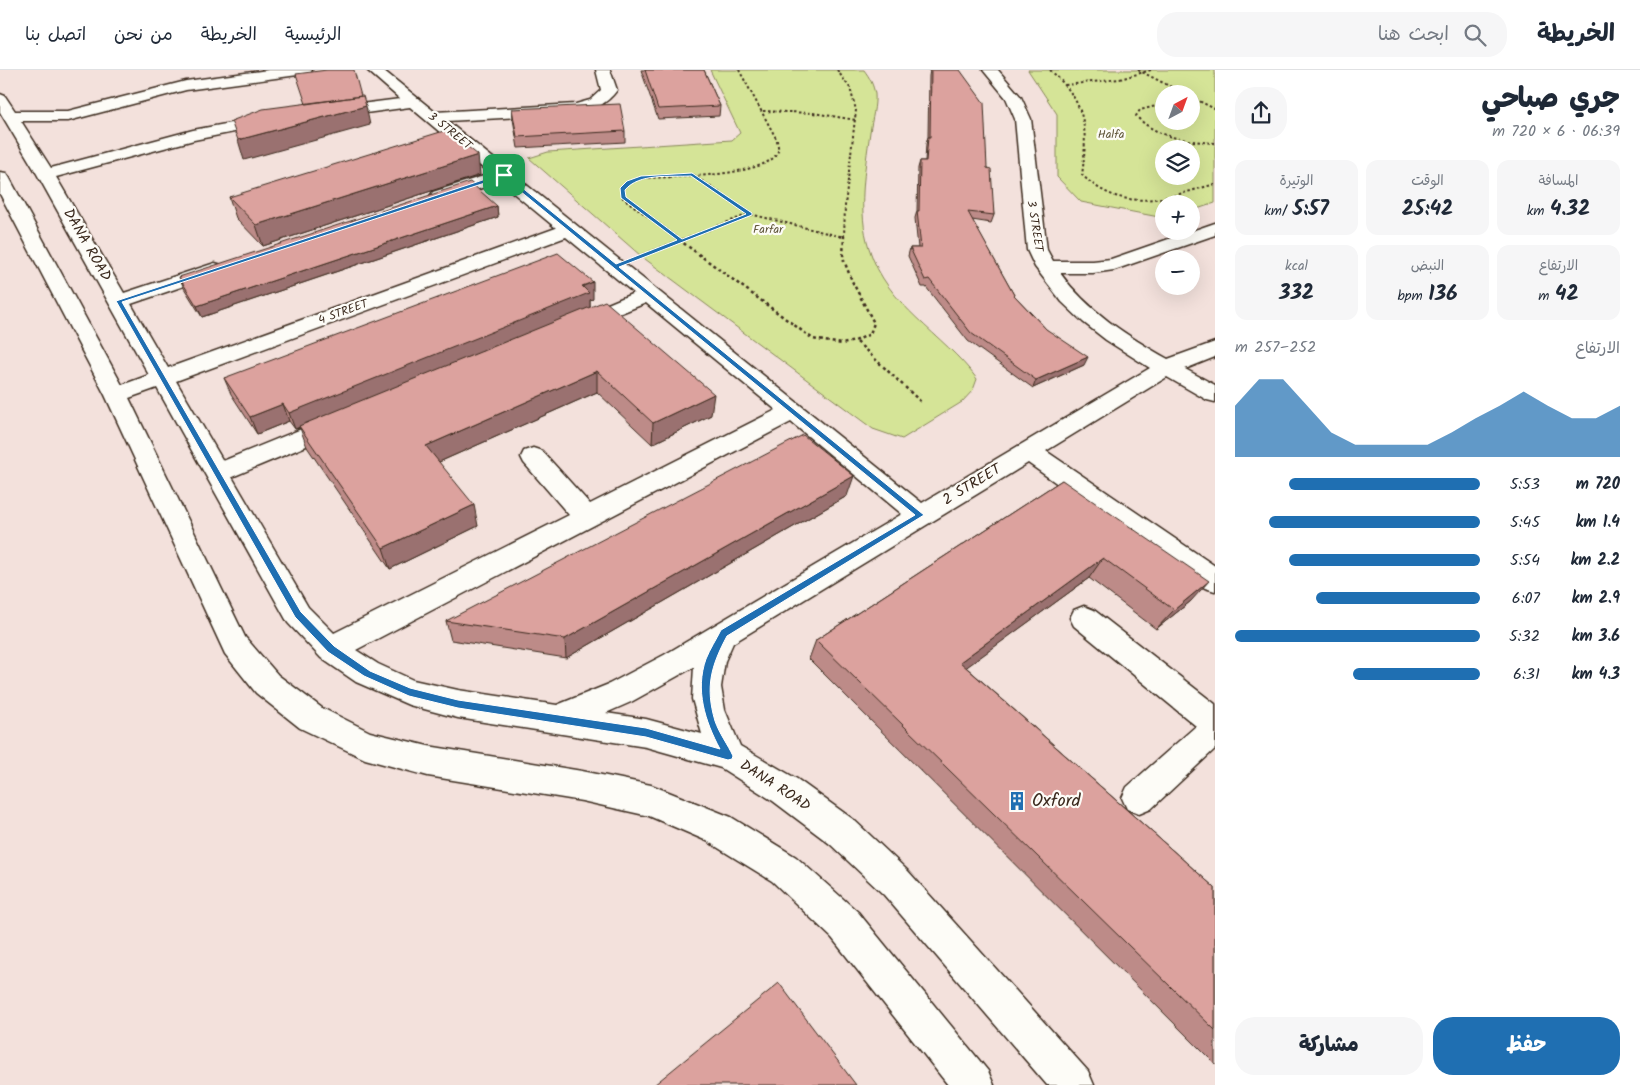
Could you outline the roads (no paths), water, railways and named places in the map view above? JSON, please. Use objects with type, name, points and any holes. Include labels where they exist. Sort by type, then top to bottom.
[{"type":"street","points":[[12,117],[68,116],[195,85],[305,70]]},
{"type":"street","name":"3 STREET","points":[[374,70],[920,515]]},
{"type":"street","points":[[432,117],[577,109],[604,98],[608,90],[603,70]]},
{"type":"street","name":"3 STREET","points":[[990,70],[1013,97],[1023,120],[1037,250],[1059,289],[1081,311],[1110,333],[1215,395]]},
{"type":"street","points":[[316,115],[415,102]]},
{"type":"street","points":[[12,117],[68,116]]},
{"type":"street","name":"DANA ROAD","points":[[12,117],[298,615],[331,649],[367,673],[409,692],[458,704],[646,732],[728,756],[785,790],[842,832],[896,883],[1074,1085]]},
{"type":"street","points":[[46,174],[217,129],[287,118]]},
{"type":"street","points":[[419,202],[504,175]]},
{"type":"street","points":[[0,177],[116,395],[235,645],[267,684],[311,718],[365,745],[428,762],[582,786],[651,800],[718,828],[784,869],[845,925],[974,1085]]},
{"type":"street","name":"4 STREET","points":[[116,395],[570,229]]},
{"type":"street","points":[[1045,267],[1085,268],[1114,264],[1215,229]]},
{"type":"street","points":[[119,301],[232,264]]},
{"type":"street","points":[[558,332],[650,294]]},
{"type":"street","name":"2 STREET","points":[[561,718],[620,692],[674,664],[1168,367],[1215,349]]},
{"type":"street","points":[[331,649],[794,411]]},
{"type":"street","points":[[217,473],[360,414]]},
{"type":"street","points":[[1028,451],[1215,580]]},
{"type":"street","points":[[541,454],[595,513]]},
{"type":"street","points":[[1084,618],[1215,722]]},
{"type":"street","points":[[724,633],[710,659],[705,690],[711,723],[728,756]]},
{"type":"street","points":[[1139,798],[1215,729]]},
{"type":"place","name":"Oxford","points":[[1017,801]]},
{"type":"park label","name":"Halfa","points":[[1111,134]]},
{"type":"park label","name":"Farfar","points":[[768,229]]}]
